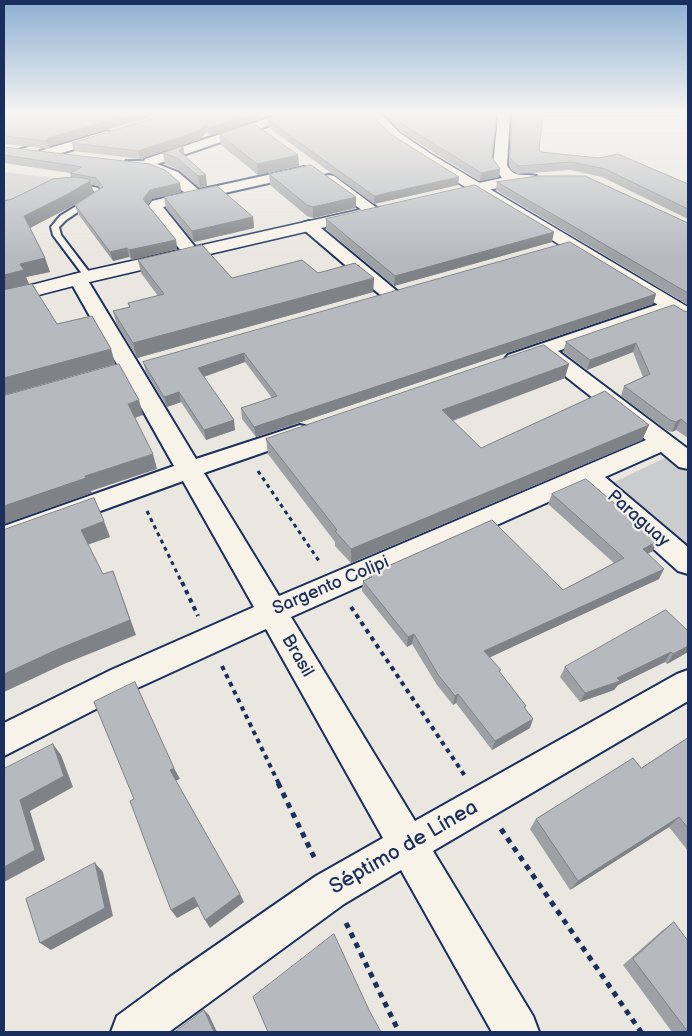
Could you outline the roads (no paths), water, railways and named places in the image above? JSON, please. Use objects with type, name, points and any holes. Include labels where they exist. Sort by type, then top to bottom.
[{"type":"main road","points":[[427,160],[465,190],[570,244],[680,310]]},
{"type":"main road","points":[[4,298],[391,207]]},
{"type":"street","points":[[142,165],[155,160]]},
{"type":"street","points":[[142,165],[166,160]]},
{"type":"street","points":[[303,160],[372,212]]},
{"type":"street","points":[[500,160],[500,165],[504,173],[514,180]]},
{"type":"street","points":[[113,162],[142,165],[164,170],[173,174],[194,194]]},
{"type":"street","points":[[192,253],[154,206],[161,202],[194,194],[315,169]]},
{"type":"street","points":[[465,190],[514,180],[549,178]]},
{"type":"street","points":[[309,226],[391,295]]},
{"type":"street","points":[[551,250],[570,244]]},
{"type":"street","name":"Brasil","points":[[84,278],[130,369],[517,1032]]},
{"type":"street","points":[[373,300],[410,289]]},
{"type":"street","points":[[497,365],[543,349],[680,310]]},
{"type":"street","points":[[543,349],[688,461]]},
{"type":"street","points":[[4,536],[136,488],[319,426]]},
{"type":"street","name":"Sargento Colipi","points":[[4,740],[122,680],[209,640],[663,442]]},
{"type":"street","name":"Paraguay","points":[[587,475],[688,563]]},
{"type":"street","name":"Séptimo de Línea","points":[[133,1032],[192,986],[330,890],[688,684]]},
{"type":"lane","points":[[71,185],[91,186],[100,192],[100,195],[63,218],[55,226],[57,235],[84,278]]}]
